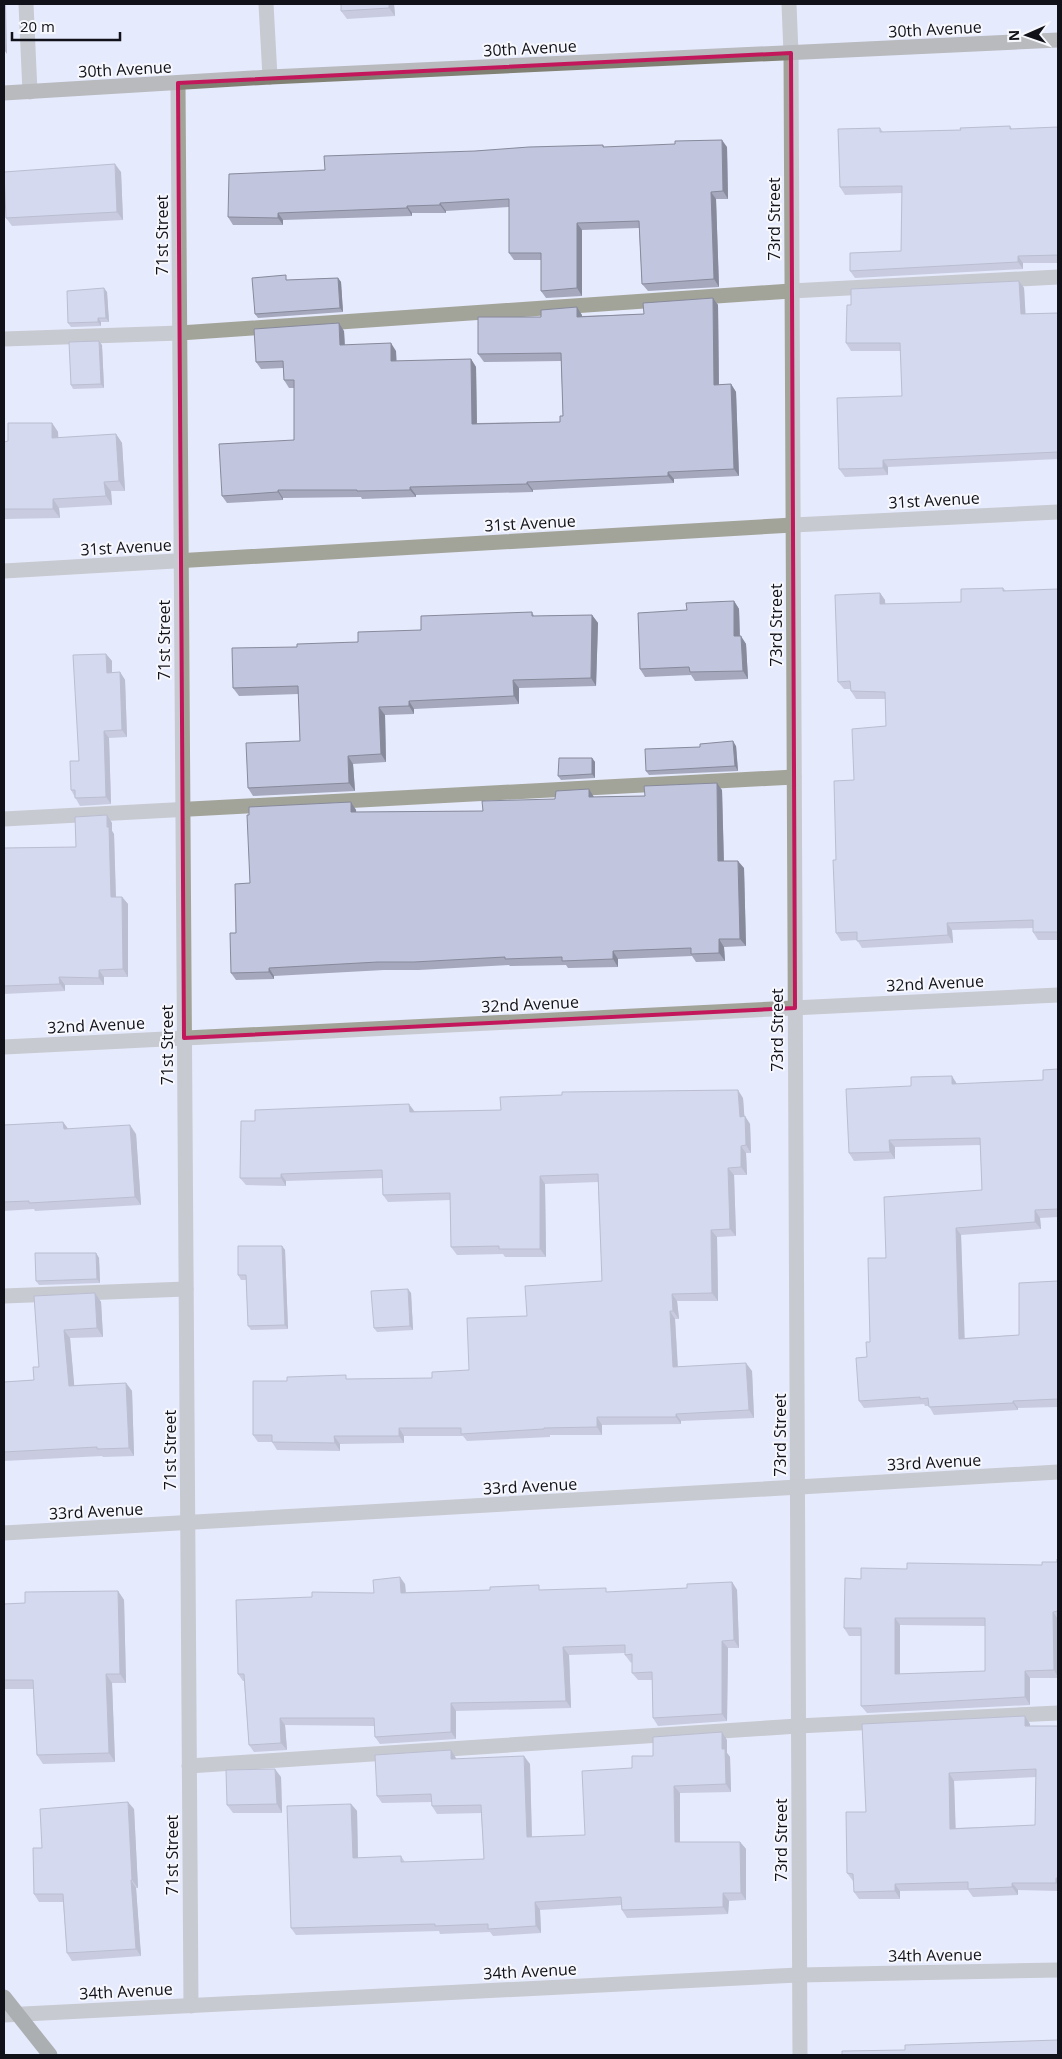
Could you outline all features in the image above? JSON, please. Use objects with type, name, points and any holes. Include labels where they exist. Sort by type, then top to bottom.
[{"type":"main road","points":[[4,1997],[10,2014],[50,2055]]},
{"type":"street","points":[[26,4],[30,92]]},
{"type":"street","points":[[266,4],[270,77]]},
{"type":"street","name":"73rd Street","points":[[789,4],[791,54],[800,2055]]},
{"type":"street","name":"30th Avenue","points":[[4,93],[270,77],[1058,40]]},
{"type":"street","name":"71st Street","points":[[178,83],[190,2006]]},
{"type":"street","points":[[4,339],[180,333],[791,290],[1058,277]]},
{"type":"street","name":"31st Avenue","points":[[4,571],[793,524],[1058,512]]},
{"type":"street","points":[[4,819],[794,777]]},
{"type":"street","name":"32nd Avenue","points":[[4,1047],[1058,995]]},
{"type":"street","points":[[4,1296],[186,1289]]},
{"type":"street","name":"33rd Avenue","points":[[4,1533],[187,1524],[1058,1472]]},
{"type":"street","points":[[189,1766],[798,1726],[1058,1713]]},
{"type":"street","name":"34th Avenue","points":[[10,2014],[799,1975],[1058,1970]]},
{"type":"highlighted area","points":[[791,53],[795,1008],[184,1038],[178,83]]},
{"type":"building","points":[[341,4],[389,4],[389,8],[341,11]]},
{"type":"building","points":[[1010,126],[1010,129],[1058,127],[1058,255],[1018,256],[1018,262],[850,271],[850,253],[901,251],[902,186],[840,187],[838,129],[880,128],[880,132],[961,130],[960,128]]},
{"type":"building","points":[[722,140],[723,191],[711,192],[714,279],[642,284],[639,221],[577,223],[577,288],[541,291],[541,253],[509,253],[509,199],[440,203],[440,205],[407,206],[407,208],[278,213],[278,218],[228,217],[229,174],[325,170],[324,156],[475,151],[529,147],[603,145],[603,147],[675,144],[675,141]]},
{"type":"building","points":[[115,164],[117,212],[6,218],[4,172]]},
{"type":"building","points":[[286,275],[286,280],[338,278],[340,308],[255,314],[252,278]]},
{"type":"building","points":[[1019,281],[1021,314],[1058,313],[1058,452],[883,460],[883,468],[839,469],[837,398],[902,396],[900,343],[846,343],[847,305],[851,305],[851,289]]},
{"type":"building","points":[[104,288],[106,318],[98,318],[98,322],[68,323],[67,291]]},
{"type":"building","points":[[713,298],[714,385],[731,384],[734,469],[668,472],[668,476],[527,482],[527,484],[410,487],[410,490],[278,490],[278,492],[222,496],[219,444],[294,440],[294,380],[284,380],[283,361],[256,362],[254,329],[339,323],[340,345],[391,343],[391,361],[471,359],[472,424],[560,422],[560,416],[563,416],[561,353],[478,354],[478,317],[541,317],[541,310],[577,307],[577,317],[644,314],[643,303]]},
{"type":"building","points":[[99,341],[101,384],[71,385],[69,342]]},
{"type":"building","points":[[8,423],[52,423],[52,438],[116,434],[119,481],[104,482],[106,496],[53,499],[53,509],[4,509],[4,442],[8,441]]},
{"type":"building","points":[[1003,588],[1003,591],[1058,589],[1058,932],[1033,932],[1033,920],[947,923],[948,935],[857,941],[857,932],[836,933],[833,860],[836,860],[834,781],[854,780],[852,729],[886,726],[885,692],[851,691],[850,681],[838,682],[835,595],[880,593],[880,604],[961,602],[961,589]]},
{"type":"building","points":[[734,601],[734,636],[741,636],[743,671],[690,672],[689,667],[640,669],[638,613],[687,610],[686,603]]},
{"type":"building","points":[[532,612],[532,616],[592,615],[591,678],[513,680],[514,696],[409,701],[409,706],[379,707],[381,754],[348,756],[349,783],[248,788],[246,743],[300,741],[298,686],[233,688],[232,648],[297,647],[297,644],[358,642],[358,632],[421,630],[421,616]]},
{"type":"building","points":[[106,654],[107,673],[120,672],[122,730],[104,731],[106,797],[75,798],[75,790],[71,790],[70,761],[79,761],[73,655]]},
{"type":"building","points":[[733,741],[735,766],[646,771],[645,749],[700,747],[700,744]]},
{"type":"building","points":[[559,758],[592,758],[592,774],[558,776]]},
{"type":"building","points":[[717,783],[718,861],[738,861],[740,939],[719,939],[719,953],[691,954],[691,948],[613,951],[613,959],[562,961],[562,957],[505,959],[505,957],[269,968],[269,972],[231,973],[230,933],[236,933],[235,884],[250,883],[247,815],[249,815],[249,807],[351,802],[351,812],[483,811],[482,801],[555,799],[556,791],[589,789],[589,797],[645,796],[644,786]]},
{"type":"building","points":[[107,815],[111,897],[122,897],[123,969],[99,970],[99,978],[59,977],[60,984],[4,986],[4,848],[76,847],[75,817]]},
{"type":"building","points":[[1058,1069],[1058,1209],[1035,1210],[1035,1222],[956,1228],[959,1339],[1019,1335],[1019,1283],[1058,1281],[1058,1399],[929,1407],[928,1398],[920,1399],[920,1397],[859,1401],[856,1358],[867,1357],[866,1342],[870,1342],[868,1258],[886,1258],[884,1197],[982,1190],[980,1138],[889,1140],[890,1152],[849,1153],[846,1089],[911,1086],[911,1077],[952,1076],[952,1084],[1043,1080],[1043,1070]]},
{"type":"building","points":[[738,1090],[740,1117],[745,1116],[746,1145],[741,1146],[741,1167],[728,1168],[730,1229],[711,1230],[712,1293],[672,1294],[673,1311],[670,1311],[673,1367],[746,1363],[749,1410],[676,1414],[676,1417],[597,1417],[597,1427],[544,1428],[461,1434],[461,1428],[399,1428],[399,1436],[334,1436],[335,1443],[272,1442],[272,1435],[253,1435],[253,1381],[287,1381],[287,1377],[346,1375],[346,1379],[432,1378],[432,1372],[469,1370],[467,1318],[527,1316],[525,1286],[602,1281],[598,1174],[540,1176],[540,1249],[499,1249],[499,1246],[451,1247],[450,1193],[383,1195],[382,1170],[281,1174],[281,1178],[240,1178],[241,1121],[255,1121],[255,1110],[409,1104],[410,1112],[501,1110],[500,1097],[562,1095],[562,1092]]},
{"type":"building","points":[[63,1122],[64,1129],[130,1125],[135,1197],[29,1203],[29,1201],[4,1202],[4,1125]]},
{"type":"building","points":[[238,1246],[282,1246],[285,1325],[248,1326],[246,1275],[238,1275]]},
{"type":"building","points":[[35,1253],[96,1253],[97,1279],[36,1281]]},
{"type":"building","points":[[408,1289],[410,1326],[374,1328],[371,1291]]},
{"type":"building","points":[[95,1293],[97,1328],[64,1330],[69,1386],[126,1383],[129,1448],[97,1449],[97,1447],[4,1452],[4,1382],[34,1380],[33,1367],[39,1367],[34,1296]]},
{"type":"building","points":[[1058,1559],[1058,1611],[1053,1612],[1054,1670],[1025,1671],[1025,1697],[861,1706],[861,1628],[844,1628],[845,1578],[861,1579],[861,1568],[907,1569],[907,1563],[1042,1565],[1042,1562],[1057,1562]],"holes":[[[895,1618],[985,1618],[985,1671],[895,1674]]]},
{"type":"building","points":[[400,1577],[401,1593],[490,1590],[490,1587],[539,1585],[539,1590],[606,1588],[606,1592],[687,1588],[687,1584],[732,1582],[734,1640],[722,1641],[722,1714],[653,1718],[652,1672],[632,1673],[632,1654],[625,1655],[625,1645],[563,1647],[566,1701],[451,1703],[451,1732],[375,1737],[374,1718],[280,1718],[281,1743],[249,1745],[244,1674],[238,1674],[236,1600],[312,1597],[312,1592],[374,1593],[373,1580]]},
{"type":"building","points":[[118,1591],[120,1674],[106,1674],[109,1753],[37,1755],[33,1680],[4,1680],[4,1604],[25,1603],[25,1592]]},
{"type":"building","points":[[1025,1716],[1025,1726],[1058,1726],[1058,1878],[1056,1878],[1056,1883],[1012,1883],[1012,1887],[968,1889],[968,1882],[895,1884],[895,1891],[854,1892],[853,1874],[847,1873],[846,1812],[866,1812],[862,1724]],"holes":[[[1036,1769],[1035,1825],[950,1829],[949,1773]]]},
{"type":"building","points":[[722,1732],[722,1749],[725,1749],[726,1784],[674,1786],[675,1842],[740,1842],[741,1893],[723,1893],[723,1907],[622,1910],[621,1897],[535,1902],[536,1926],[488,1929],[488,1924],[435,1926],[435,1924],[291,1928],[287,1806],[351,1804],[353,1858],[401,1856],[401,1862],[484,1859],[481,1805],[432,1806],[431,1794],[377,1796],[375,1755],[451,1750],[451,1759],[524,1756],[527,1837],[585,1835],[582,1771],[632,1768],[632,1756],[653,1756],[653,1737]]},
{"type":"building","points":[[275,1769],[277,1804],[227,1805],[226,1770]]},
{"type":"building","points":[[128,1802],[136,1949],[67,1953],[63,1894],[34,1894],[33,1848],[42,1848],[40,1809]]},
{"type":"building","points":[[1058,2040],[1058,2055],[842,2055],[842,2051],[905,2050],[905,2045]]}]
